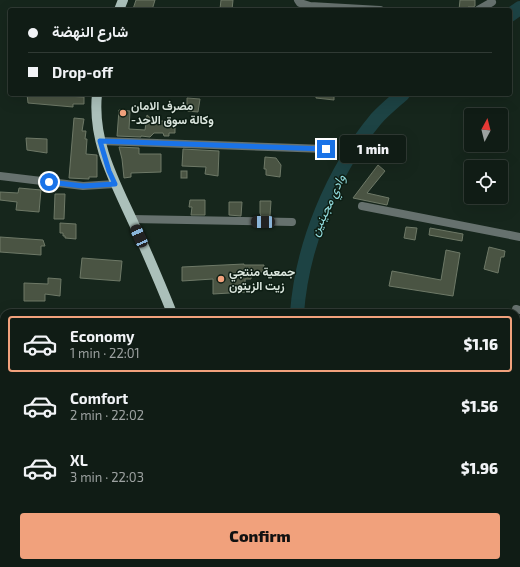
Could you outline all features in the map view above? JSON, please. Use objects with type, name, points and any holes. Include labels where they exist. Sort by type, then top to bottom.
[{"type":"main road","points":[[97,96],[97,121],[100,141],[109,171],[170,309]]},
{"type":"street","points":[[298,0],[300,3],[310,6],[345,8]]},
{"type":"street","points":[[482,8],[492,2]]},
{"type":"street","points":[[100,141],[326,149]]},
{"type":"street","points":[[0,176],[83,186],[115,184]]},
{"type":"street","points":[[362,206],[520,237]]},
{"type":"street","points":[[131,219],[292,222]]},
{"type":"building","points":[[136,0],[155,0],[153,8],[133,8]]},
{"type":"building","points":[[221,0],[233,0],[232,8],[220,8]]},
{"type":"building","points":[[460,0],[475,0],[475,6],[459,8]]},
{"type":"building","points":[[27,96],[84,97],[84,104],[73,104],[73,107],[28,103]]},
{"type":"building","points":[[316,96],[334,96],[334,100],[316,98]]},
{"type":"building","points":[[187,98],[200,99],[198,112],[187,111]]},
{"type":"building","points":[[119,110],[130,111],[129,129],[145,130],[147,115],[160,126],[160,121],[175,121],[175,133],[169,133],[169,136],[164,136],[163,133],[154,133],[150,137],[117,136]]},
{"type":"building","points":[[74,118],[84,119],[82,131],[86,131],[86,154],[97,155],[97,177],[89,177],[89,179],[69,178]]},
{"type":"building","points":[[26,138],[47,139],[47,153],[27,150]]},
{"type":"building","points":[[119,147],[139,148],[139,154],[161,154],[161,172],[131,173],[131,177],[124,178]]},
{"type":"building","points":[[183,149],[219,151],[218,176],[205,174],[206,167],[182,166]]},
{"type":"building","points":[[265,157],[276,158],[281,165],[280,177],[266,175],[266,169],[264,169]]},
{"type":"building","points":[[378,165],[385,171],[367,193],[389,198],[387,205],[353,198]]},
{"type":"building","points":[[181,171],[187,171],[187,178],[181,178]]},
{"type":"building","points":[[19,188],[41,190],[39,212],[16,210],[17,202],[0,200],[0,192],[18,193]]},
{"type":"building","points":[[55,194],[65,194],[64,219],[54,219]]},
{"type":"building","points":[[190,200],[205,200],[205,215],[191,215],[192,207],[189,207]]},
{"type":"building","points":[[260,201],[271,201],[270,216],[261,216]]},
{"type":"building","points":[[229,202],[242,202],[241,216],[229,215]]},
{"type":"building","points":[[60,223],[76,224],[76,239],[65,238],[63,233],[60,233]]},
{"type":"building","points":[[406,227],[417,228],[415,240],[404,238]]},
{"type":"building","points":[[430,228],[463,234],[462,241],[429,235]]},
{"type":"building","points":[[0,237],[43,240],[45,246],[41,246],[41,255],[0,252]]},
{"type":"building","points":[[489,247],[505,251],[504,257],[501,257],[498,273],[484,269]]},
{"type":"building","points":[[446,250],[460,253],[453,296],[389,286],[392,271],[441,280]]},
{"type":"building","points":[[82,258],[122,261],[120,281],[80,278]]},
{"type":"building","points":[[244,264],[264,265],[264,272],[260,272],[260,275],[251,276],[251,279],[245,279],[246,292],[213,294],[213,279],[182,281],[182,267]]},
{"type":"building","points":[[48,278],[61,279],[60,296],[45,294],[45,301],[24,301],[24,283],[48,284]]},
{"type":"waterway","name":"وادي مجينين","points":[[512,14],[520,8]]},
{"type":"waterway","name":"وادي مجينين","points":[[297,309],[305,261],[322,210],[333,186],[360,140],[376,119],[401,96]]},
{"type":"place","name":"مضرف الامان -وكالة سوق الاحد","points":[[123,113]]},
{"type":"place","name":"جمعية منتجي زيت الزيتون","points":[[221,279]]},
{"type":"route","points":[[49,182],[83,186],[106,186],[115,184],[109,171],[100,141],[326,149]]}]
